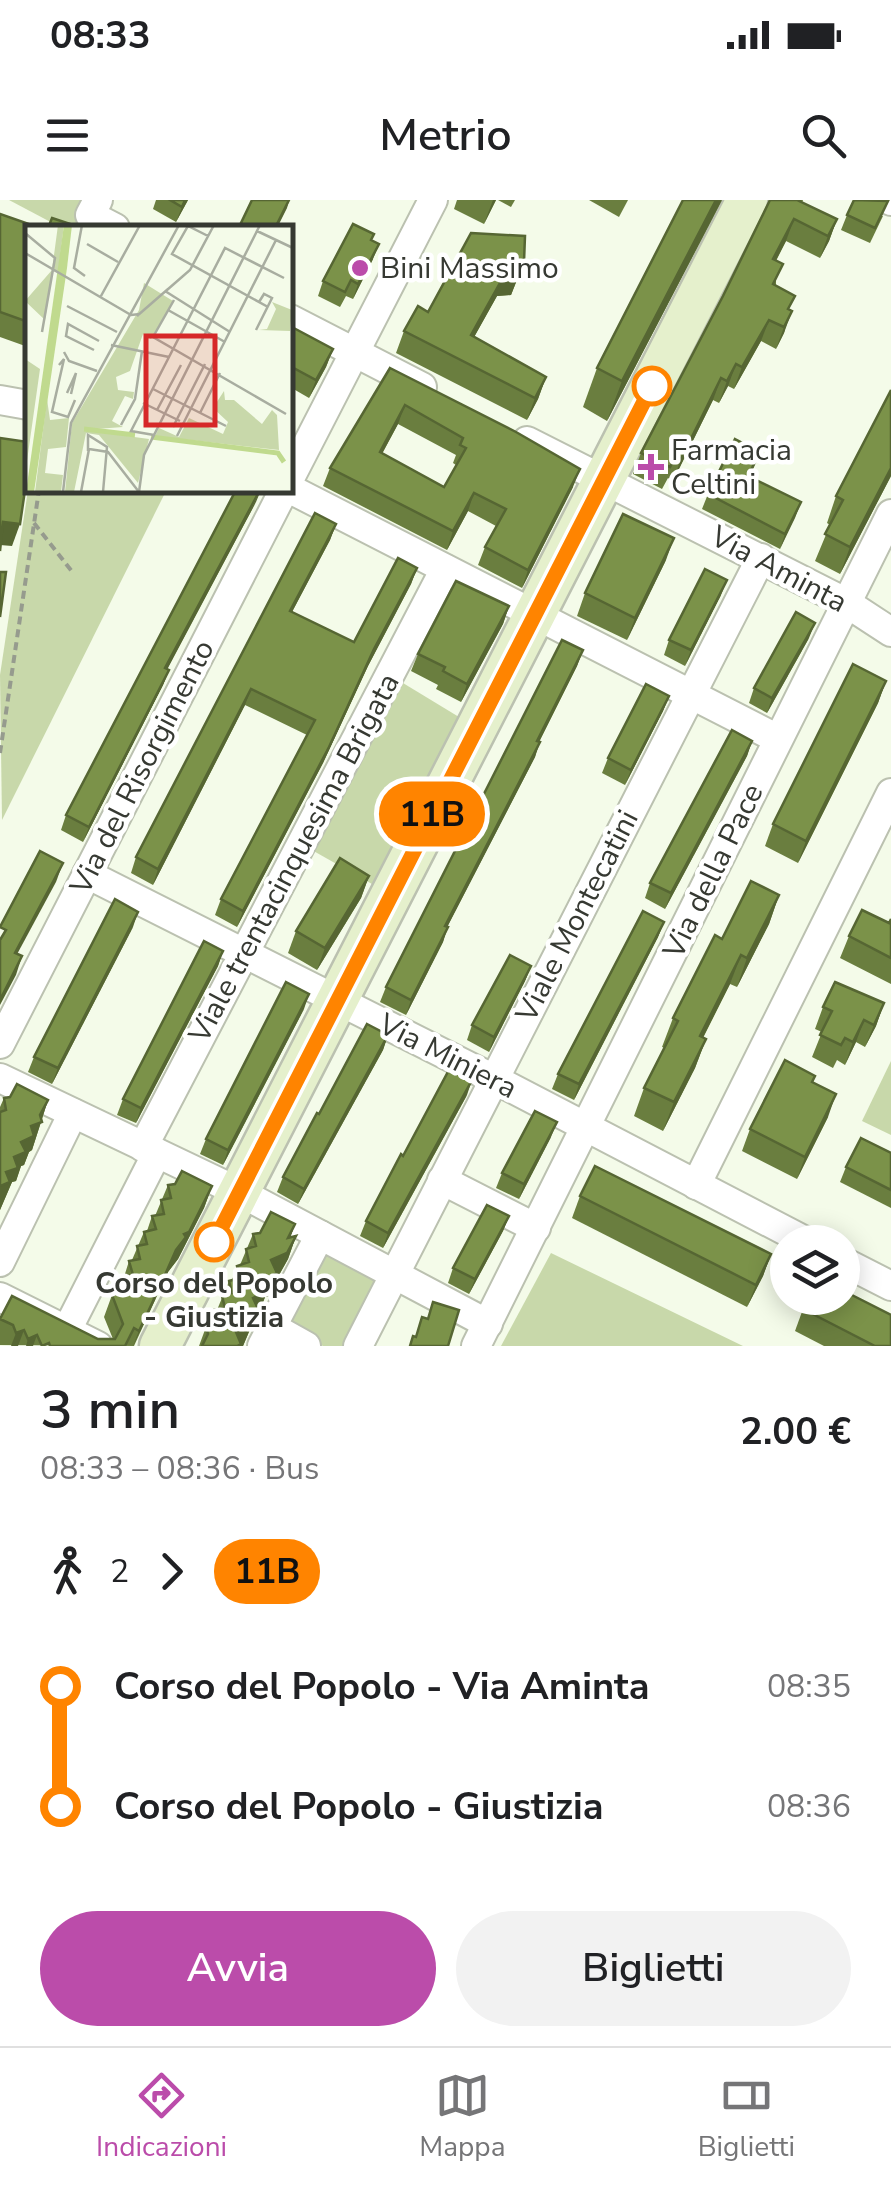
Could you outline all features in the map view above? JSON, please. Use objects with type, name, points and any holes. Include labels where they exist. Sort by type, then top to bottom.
[{"type":"street","name":"Via del Risorgimento","points":[[292,473],[433,200]]},
{"type":"street","points":[[160,1346],[747,200]]},
{"type":"street","points":[[292,320],[440,396]]},
{"type":"street","points":[[0,400],[25,404]]},
{"type":"street","name":"Via Aminta","points":[[508,431],[845,602],[891,632]]},
{"type":"street","points":[[292,478],[445,569],[778,739]]},
{"type":"street","name":"Via del Risorgimento","points":[[0,1044],[282,492]]},
{"type":"street","name":"Via della Pace","points":[[482,1335],[891,514]]},
{"type":"street","name":"Viale Montecatini","points":[[358,1346],[761,558]]},
{"type":"street","name":"Viale trentacinquesima Brigata","points":[[67,1330],[244,953],[445,569]]},
{"type":"street","points":[[696,1185],[891,793]]},
{"type":"street","name":"Via Miniera","points":[[87,874],[774,1225]]},
{"type":"street","points":[[0,1078],[239,1192],[394,1274],[482,1335]]},
{"type":"street","points":[[0,1262],[72,1112]]},
{"type":"street","points":[[442,1180],[536,1228]]},
{"type":"street","points":[[306,1346],[267,1337],[320,1235]]},
{"type":"street","points":[[860,1270],[891,1286]]},
{"type":"street","points":[[0,1297],[98,1346]]},
{"type":"path","points":[[0,753],[38,492]]},
{"type":"path","points":[[34,523],[74,574]]},
{"type":"green space","points":[[9,200],[90,200],[76,225],[56,225]]},
{"type":"green space","points":[[28,492],[164,495],[2,820],[0,675]]},
{"type":"green space","points":[[398,680],[459,717],[372,884],[310,849]]},
{"type":"green space","points":[[891,1061],[891,1135],[862,1121]]},
{"type":"green space","points":[[319,1251],[381,1283],[348,1346],[323,1346],[281,1324]]},
{"type":"green space","points":[[551,1253],[743,1346],[501,1346]]},
{"type":"building","points":[[252,200],[289,200],[276,225],[241,223]]},
{"type":"building","points":[[683,200],[716,200],[622,381],[597,368]]},
{"type":"building","points":[[770,200],[800,200],[837,219],[828,236],[794,219],[773,259],[783,264],[773,284],[795,296],[784,327],[769,320],[742,367],[736,364],[727,381],[721,378],[681,459],[676,456],[670,467],[641,453]]},
{"type":"building","points":[[854,200],[888,201],[875,228],[847,215]]},
{"type":"building","points":[[0,214],[31,225],[25,225],[25,321],[0,312]]},
{"type":"building","points":[[52,218],[73,225],[49,225]]},
{"type":"building","points":[[353,224],[374,234],[371,240],[379,244],[358,284],[351,280],[345,292],[323,281]]},
{"type":"building","points":[[471,233],[525,236],[524,262],[518,262],[519,273],[505,274],[471,335],[546,377],[535,398],[404,331],[418,306],[428,312]]},
{"type":"building","points":[[292,327],[333,349],[316,380],[292,367]]},
{"type":"building","points":[[390,368],[580,469],[528,570],[485,547],[506,509],[474,493],[453,531],[330,468]],"holes":[[[405,405],[463,438],[460,445],[466,448],[444,487],[380,452]]]},
{"type":"building","points":[[891,390],[891,468],[850,547],[825,534],[843,500],[836,496]]},
{"type":"building","points":[[0,438],[25,442],[25,490],[20,524],[3,522],[0,551]]},
{"type":"building","points":[[735,439],[760,452],[748,476],[801,502],[785,534],[708,494]]},
{"type":"building","points":[[235,492],[259,492],[165,668],[169,670],[89,827],[66,815]]},
{"type":"building","points":[[315,513],[336,524],[290,611],[354,642],[398,558],[417,568],[243,911],[221,899],[315,720],[251,689],[158,869],[136,857]]},
{"type":"building","points":[[623,514],[674,538],[635,618],[585,593]]},
{"type":"building","points":[[705,569],[727,580],[691,650],[669,640]]},
{"type":"building","points":[[0,572],[6,572],[0,617]]},
{"type":"building","points":[[456,581],[509,606],[467,684],[443,671],[445,667],[418,654]]},
{"type":"building","points":[[796,612],[815,623],[772,698],[754,688]]},
{"type":"building","points":[[562,640],[583,650],[411,1000],[386,987]]},
{"type":"building","points":[[853,664],[886,681],[806,841],[773,824]]},
{"type":"building","points":[[646,684],[669,696],[631,770],[608,758]]},
{"type":"building","points":[[732,730],[752,741],[671,893],[650,883]]},
{"type":"building","points":[[40,851],[63,863],[15,953],[22,956],[0,1000],[0,940],[6,930],[0,927]]},
{"type":"building","points":[[340,858],[369,876],[325,948],[296,931]]},
{"type":"building","points":[[751,881],[779,895],[747,958],[741,955],[700,1036],[706,1039],[674,1102],[644,1088],[678,1021],[673,1018],[715,935],[722,939]]},
{"type":"building","points":[[115,899],[138,912],[58,1068],[34,1057]]},
{"type":"building","points":[[862,910],[889,923],[891,919],[891,958],[849,936]]},
{"type":"building","points":[[643,911],[664,922],[579,1084],[558,1074]]},
{"type":"building","points":[[204,941],[223,951],[141,1108],[123,1099]]},
{"type":"building","points":[[510,955],[531,966],[494,1037],[472,1025]]},
{"type":"building","points":[[286,982],[309,994],[228,1150],[206,1139]]},
{"type":"building","points":[[835,982],[884,1003],[874,1025],[864,1020],[853,1042],[845,1038],[841,1045],[820,1035],[832,1011],[823,1007]]},
{"type":"building","points":[[367,1024],[388,1035],[304,1189],[283,1177]]},
{"type":"building","points":[[785,1060],[815,1076],[812,1082],[836,1094],[805,1157],[750,1129]]},
{"type":"building","points":[[450,1068],[472,1080],[388,1233],[366,1221]]},
{"type":"building","points":[[17,1084],[48,1100],[40,1115],[42,1122],[31,1126],[34,1136],[21,1142],[26,1152],[14,1157],[18,1168],[6,1172],[10,1182],[0,1186],[0,1112],[6,1110],[4,1098],[10,1097]]},
{"type":"building","points":[[535,1111],[557,1122],[524,1184],[502,1173]]},
{"type":"building","points":[[861,1138],[891,1153],[891,1190],[846,1167]]},
{"type":"building","points":[[595,1166],[770,1256],[756,1285],[580,1196]]},
{"type":"building","points":[[182,1171],[212,1186],[153,1295],[139,1331],[134,1328],[125,1346],[42,1346],[37,1335],[28,1339],[24,1330],[16,1333],[13,1325],[0,1319],[12,1296],[98,1339],[115,1339],[123,1324],[112,1295],[125,1292],[121,1277],[133,1275],[129,1261],[140,1259],[137,1246],[147,1244],[144,1232],[156,1229],[152,1216],[164,1214],[161,1200],[171,1198],[168,1185],[175,1184]]},
{"type":"building","points":[[487,1205],[509,1216],[475,1279],[453,1268]]},
{"type":"building","points":[[271,1212],[295,1224],[288,1238],[296,1236],[287,1253],[271,1260],[277,1273],[263,1280],[267,1291],[253,1298],[258,1309],[246,1316],[250,1327],[236,1332],[241,1344],[237,1346],[202,1346],[208,1334],[206,1327],[218,1324],[214,1310],[225,1308],[222,1296],[232,1293],[229,1281],[240,1278],[237,1266],[249,1262],[246,1249],[256,1246],[253,1234],[260,1233]]},
{"type":"building","points":[[860,1299],[891,1315],[891,1346],[875,1346],[815,1315],[860,1315]]},
{"type":"building","points":[[433,1302],[459,1310],[448,1346],[410,1346],[422,1317],[428,1319]]},
{"type":"bus line","name":"11B","points":[[214,1242],[652,386]]},
{"type":"place","name":"Bini Massimo","points":[[360,268]]},
{"type":"place","name":"Farmacia Celtini","points":[[651,467]]},
{"type":"place","name":"Corso del Popolo - Giustizia","points":[[214,1242]]}]
